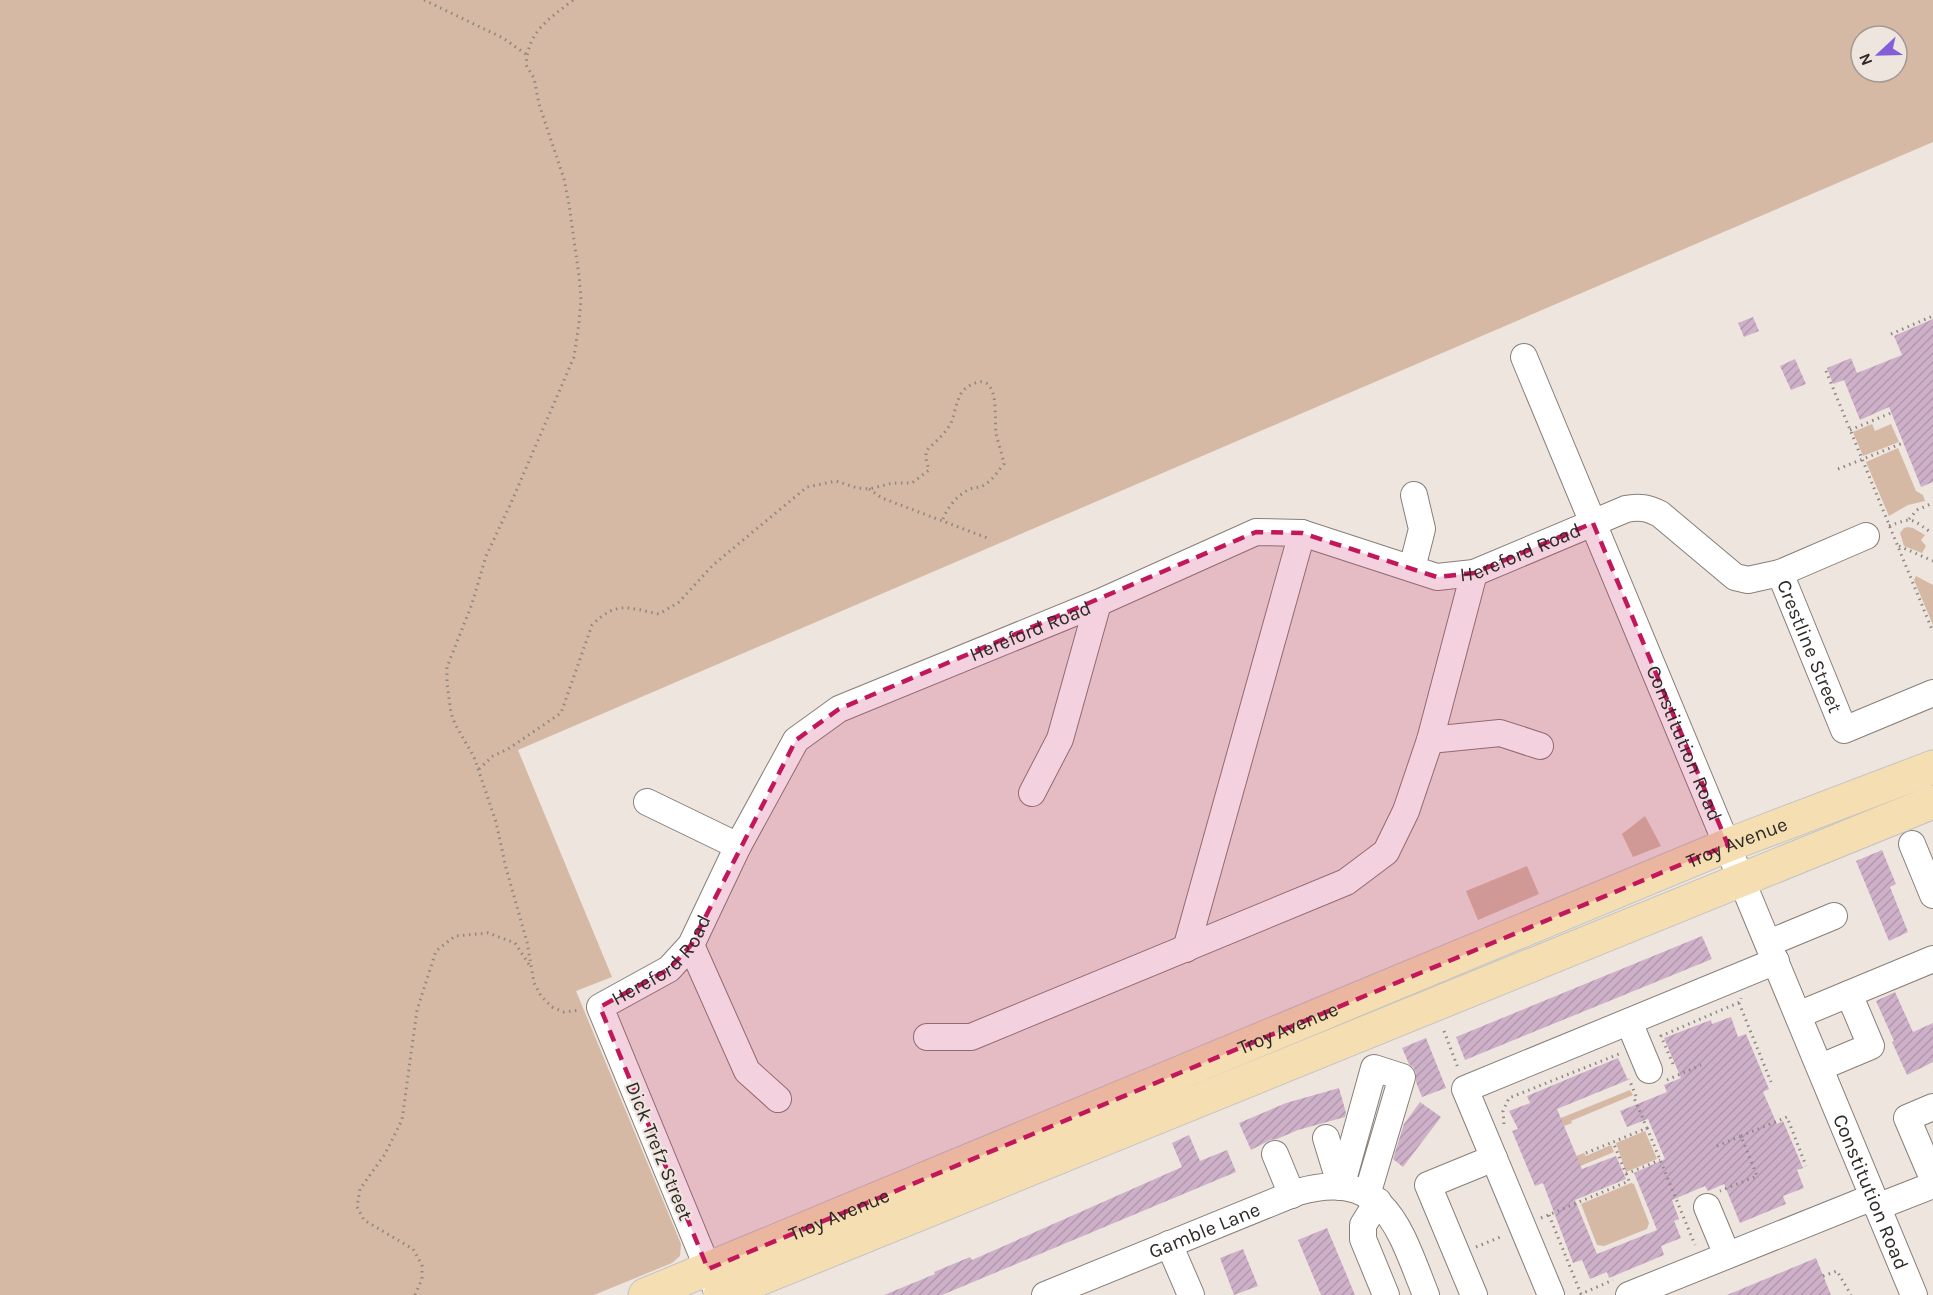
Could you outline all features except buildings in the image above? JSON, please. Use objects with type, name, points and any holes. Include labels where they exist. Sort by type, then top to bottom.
[{"type":"main road","name":"Troy Avenue","points":[[716,1286],[1728,845],[1933,767]]},
{"type":"main road","name":"Troy Avenue","points":[[645,1295],[716,1286],[1933,802]]},
{"type":"street","name":"Constitution Road","points":[[1524,357],[1914,1295]]},
{"type":"street","points":[[1412,568],[1422,529],[1414,495]]},
{"type":"street","name":"Crestline Street","points":[[1593,523],[1626,509],[1649,508],[1660,514],[1735,577],[1748,580],[1780,573],[1844,730],[1933,693]]},
{"type":"street","name":"Hereford Road","points":[[600,1007],[669,969],[691,945],[738,846],[796,740],[839,709],[1098,603],[1256,532],[1302,533],[1437,577],[1474,573],[1593,523]]},
{"type":"street","points":[[1186,949],[1302,533]]},
{"type":"street","points":[[1780,573],[1866,536]]},
{"type":"street","points":[[927,1037],[971,1037],[1346,882],[1386,852],[1406,811],[1430,740],[1474,573]]},
{"type":"street","points":[[1032,793],[1060,739],[1098,603]]},
{"type":"street","points":[[1430,740],[1500,733],[1540,746]]},
{"type":"street","points":[[647,802],[738,846]]},
{"type":"street","points":[[1912,844],[1933,895]]},
{"type":"street","points":[[1551,1295],[1465,1089],[1629,1022],[1773,952],[1834,916]]},
{"type":"street","points":[[691,945],[747,1071],[778,1100]]},
{"type":"street","points":[[1798,1015],[1933,959]]},
{"type":"street","points":[[1821,1067],[1871,1046],[1849,994]]},
{"type":"street","name":"Dick Trefz Street","points":[[600,1007],[716,1286]]},
{"type":"street","points":[[1629,1022],[1649,1069]]},
{"type":"street","points":[[1341,1187],[1374,1068],[1402,1077],[1373,1198],[1363,1225],[1363,1239],[1386,1295]]},
{"type":"street","points":[[1933,1107],[1906,1118],[1933,1179]]},
{"type":"street","points":[[1326,1138],[1341,1187]]},
{"type":"street","points":[[1275,1154],[1292,1195]]},
{"type":"street","points":[[1474,1295],[1428,1185],[1494,1158]]},
{"type":"street","name":"Gamble Lane","points":[[1045,1295],[1310,1188],[1328,1185],[1341,1187],[1373,1198]]},
{"type":"street","points":[[1626,1286],[1727,1256],[1832,1213],[1933,1185]]},
{"type":"street","points":[[1373,1198],[1392,1219],[1426,1295]]},
{"type":"street","points":[[1710,1200],[1727,1256]]},
{"type":"street","points":[[1170,1244],[1191,1295]]},
{"type":"path","points":[[424,0],[503,38],[527,55]]},
{"type":"path","points":[[573,0],[539,27],[531,41],[526,65],[534,78],[544,122],[564,179],[569,204],[581,299],[574,357],[486,556],[472,604],[447,667],[451,712],[455,724],[474,757],[496,822],[506,868],[527,942],[534,983],[541,996],[552,1007],[564,1012],[600,1007]]},
{"type":"path","points":[[1891,334],[1933,316]]},
{"type":"path","points":[[1826,371],[1933,632]]},
{"type":"path","points":[[478,769],[493,756],[508,749],[561,713],[592,625],[603,615],[626,607],[659,614],[680,602],[713,564],[807,487],[836,481],[857,488],[869,489],[893,483],[912,483],[929,470],[926,451],[942,436],[950,424],[961,394],[975,383],[983,382],[990,387],[994,399],[996,432],[1004,464],[982,487],[972,488],[950,505],[942,521]]},
{"type":"path","points":[[1850,430],[1891,413]]},
{"type":"path","points":[[1838,469],[1903,443]]},
{"type":"path","points":[[869,489],[882,498],[960,529],[980,533],[990,539]]},
{"type":"path","points":[[1866,536],[1909,519],[1917,510],[1933,503]]},
{"type":"path","points":[[1909,519],[1929,531]]},
{"type":"path","points":[[1898,546],[1933,561]]},
{"type":"path","points":[[415,1295],[422,1279],[422,1265],[413,1249],[364,1220],[357,1207],[360,1189],[385,1154],[402,1120],[417,1010],[436,951],[455,936],[488,933],[515,943],[531,968]]},
{"type":"path","points":[[1696,1247],[1647,1128],[1649,1069],[1661,1036],[1738,1003],[1742,996]]},
{"type":"path","points":[[1738,1003],[1771,1082]]},
{"type":"path","points":[[1444,1031],[1458,1068],[1470,1063]]},
{"type":"path","points":[[1504,1127],[1502,1118],[1505,1104],[1515,1095],[1618,1053],[1622,1063]]},
{"type":"path","points":[[1717,1146],[1787,1118],[1806,1166]]},
{"type":"path","points":[[1586,1153],[1647,1128]]},
{"type":"path","points":[[1710,1200],[1757,1176],[1741,1136]]},
{"type":"path","points":[[1457,1255],[1629,1181],[1613,1142]]},
{"type":"path","points":[[1626,1174],[1660,1160]]},
{"type":"path","points":[[1549,1215],[1581,1294],[1626,1286]]},
{"type":"path","points":[[1823,1276],[1837,1271],[1851,1295]]},
{"type":"highlighted area","points":[[1593,523],[1728,845],[708,1269],[600,1007],[669,969],[691,945],[796,740],[839,709],[1256,532],[1302,533],[1437,577],[1474,573]]},
{"type":"shaded area","points":[[0,0],[1933,0],[1933,142],[518,750],[612,977],[576,991],[681,1244],[680,1256],[672,1263],[594,1295],[0,1295]]},
{"type":"shaded area","points":[[1872,424],[1875,431],[1891,424],[1899,442],[1863,456],[1853,432]]},
{"type":"shaded area","points":[[1898,448],[1916,491],[1923,495],[1925,501],[1908,505],[1889,516],[1866,462]]},
{"type":"shaded area","points":[[1908,527],[1925,535],[1921,540],[1926,546],[1922,553],[1904,546],[1900,533]]},
{"type":"shaded area","points":[[1916,576],[1933,585],[1933,625],[1914,580]]},
{"type":"shaded area","points":[[1645,816],[1661,846],[1633,857],[1622,834]]},
{"type":"shaded area","points":[[1527,866],[1539,894],[1478,920],[1466,891]]},
{"type":"shaded area","points":[[1630,1090],[1633,1095],[1551,1131],[1563,1161],[1584,1153],[1586,1156],[1611,1145],[1614,1152],[1566,1172],[1546,1124]]},
{"type":"shaded area","points":[[1645,1131],[1657,1159],[1626,1172],[1616,1143]]},
{"type":"shaded area","points":[[1631,1183],[1634,1184],[1649,1223],[1647,1229],[1604,1246],[1597,1245],[1581,1204]]}]
